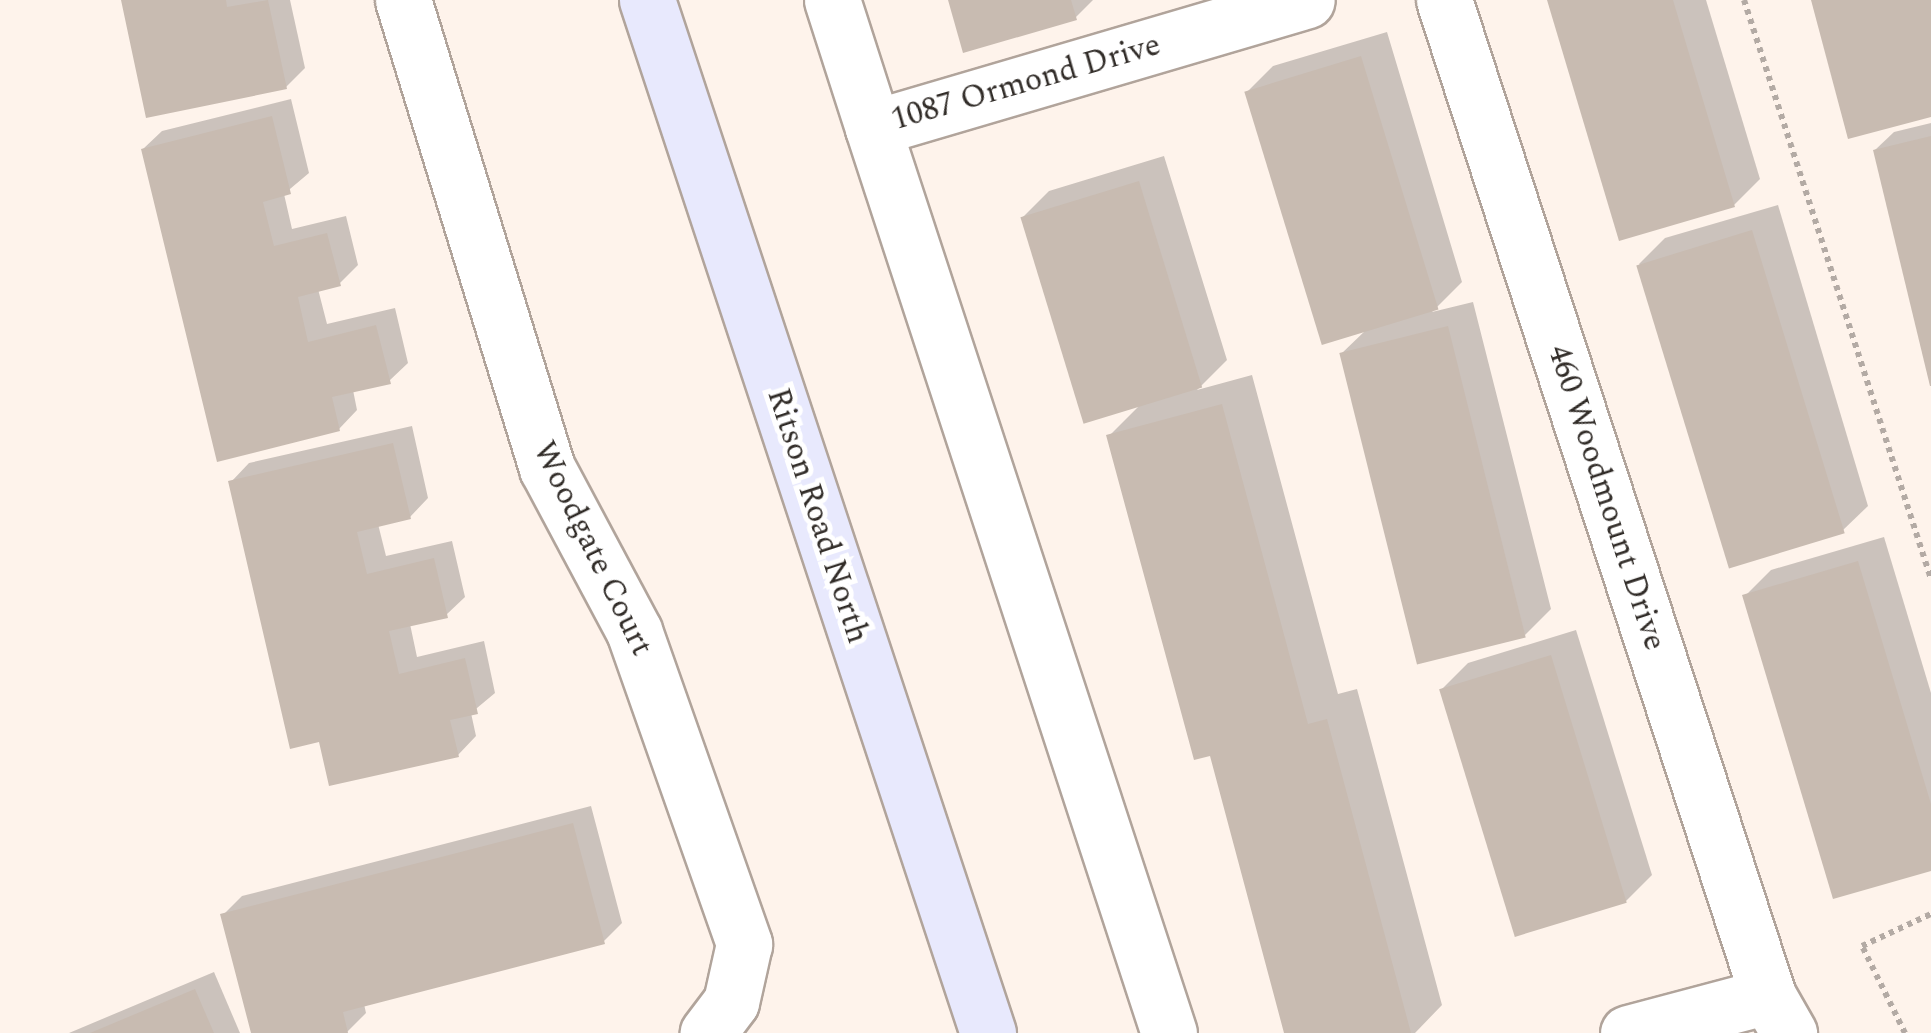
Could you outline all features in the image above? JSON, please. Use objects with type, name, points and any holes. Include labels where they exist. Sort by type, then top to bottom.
[{"type":"main road","name":"Ritson Road North","points":[[647,0],[988,1033]]},
{"type":"street","name":"Woodgate Court","points":[[403,0],[547,468],[634,631],[744,944],[732,1002],[708,1033]]},
{"type":"street","name":"1087 Ormond Drive","points":[[832,0],[873,128],[1308,0]]},
{"type":"street","name":"460 Woodmount Drive","points":[[1444,0],[1779,1014],[1628,1033]]},
{"type":"street","points":[[873,128],[1169,1033]]},
{"type":"path","points":[[1744,0],[1931,579]]},
{"type":"path","points":[[1905,1033],[1862,946],[1931,914]]},
{"type":"building","points":[[121,0],[226,0],[227,7],[268,0],[287,89],[146,118]]},
{"type":"building","points":[[948,0],[1071,0],[1077,20],[963,53]]},
{"type":"building","points":[[1547,0],[1673,0],[1735,207],[1619,241]]},
{"type":"building","points":[[1811,0],[1931,0],[1931,117],[1848,139]]},
{"type":"building","points":[[1361,56],[1438,309],[1322,345],[1244,92]]},
{"type":"building","points":[[272,116],[291,194],[263,202],[274,246],[327,233],[341,286],[298,297],[308,342],[376,325],[391,384],[332,397],[340,431],[217,462],[141,149]]},
{"type":"building","points":[[1931,136],[1931,386],[1930,386],[1873,150]]},
{"type":"building","points":[[1139,181],[1202,388],[1084,424],[1020,217]]},
{"type":"building","points":[[1752,230],[1845,533],[1729,569],[1636,265]]},
{"type":"building","points":[[1448,326],[1526,637],[1417,665],[1339,353]]},
{"type":"building","points":[[1222,404],[1308,724],[1327,719],[1411,1033],[1284,1033],[1210,756],[1194,760],[1106,435]]},
{"type":"building","points":[[393,443],[411,519],[357,532],[367,574],[434,558],[448,618],[389,631],[399,674],[465,658],[478,714],[450,720],[459,757],[329,786],[319,742],[290,749],[228,481]]},
{"type":"building","points":[[1858,561],[1931,804],[1931,871],[1833,899],[1742,595]]},
{"type":"building","points":[[1551,655],[1627,903],[1515,937],[1439,689]]},
{"type":"building","points":[[573,823],[605,944],[343,1012],[348,1033],[251,1033],[220,914]]},
{"type":"building","points":[[195,989],[214,1033],[90,1033]]}]
